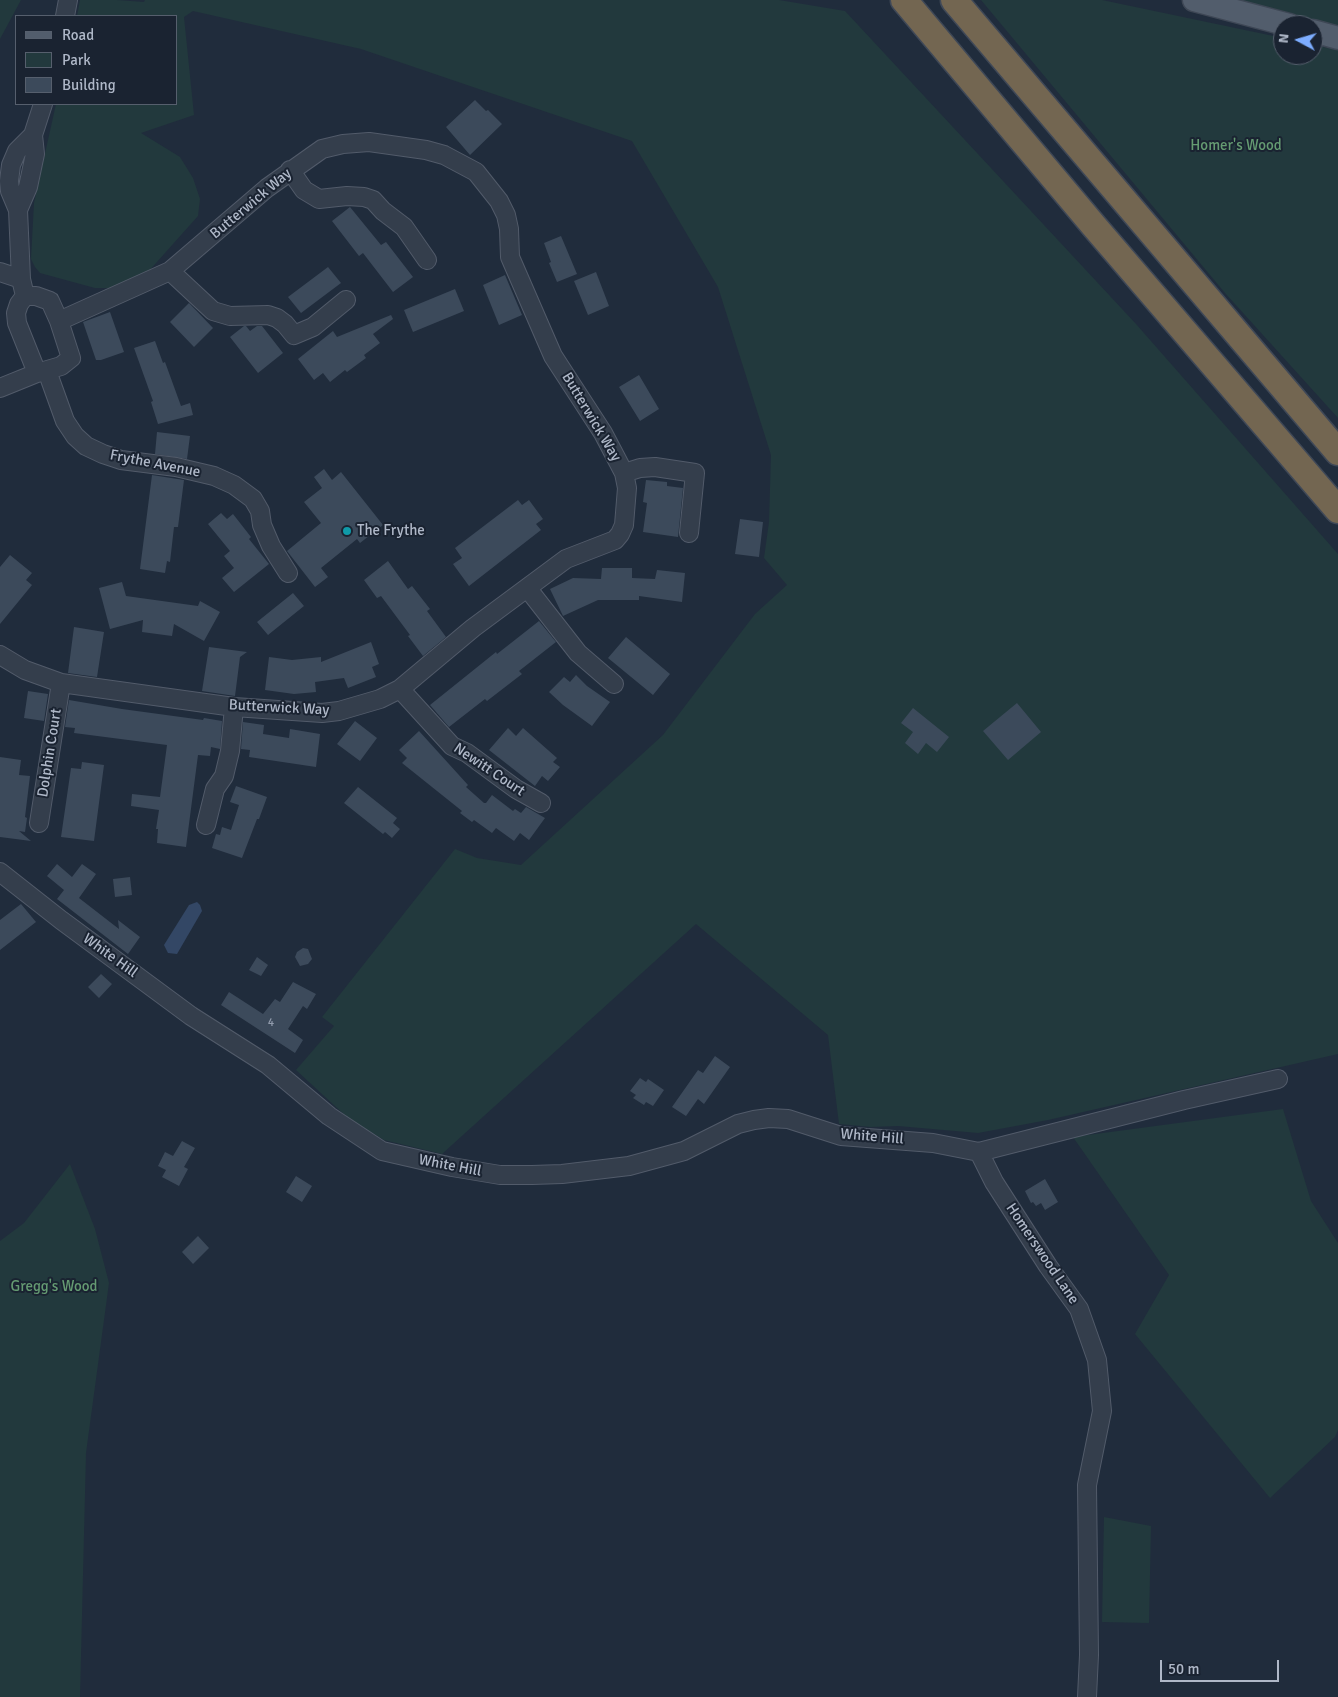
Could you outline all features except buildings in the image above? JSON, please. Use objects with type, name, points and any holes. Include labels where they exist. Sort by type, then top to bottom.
[{"type":"highway","points":[[904,0],[1094,226],[1338,510]]},
{"type":"highway","points":[[954,0],[1338,452]]},
{"type":"main road","points":[[1194,0],[1273,21]]},
{"type":"main road","points":[[1323,34],[1338,38]]},
{"type":"street","points":[[65,15],[68,0]]},
{"type":"street","points":[[23,287],[18,210],[28,186],[35,154],[33,135],[43,105]]},
{"type":"street","name":"Butterwick Way","points":[[0,655],[25,670],[61,683],[234,707],[322,712],[339,711],[380,699],[400,689],[472,628],[528,589],[566,559],[615,540],[624,525],[627,488],[624,473],[603,433],[553,356],[510,257],[509,229],[506,215],[499,200],[476,172],[444,155],[426,150],[369,142],[343,144],[322,150],[290,170],[255,198],[170,272],[59,321]]},
{"type":"street","points":[[290,170],[304,190],[319,198],[347,196],[364,197],[372,200],[382,212],[404,227],[427,260]]},
{"type":"street","points":[[0,272],[36,296],[50,302],[59,321],[71,358],[61,366],[0,388]]},
{"type":"street","points":[[170,272],[213,311],[230,316],[268,315],[285,324],[294,336],[313,327],[346,300]]},
{"type":"street","name":"Frythe Avenue","points":[[23,287],[16,313],[17,324],[65,421],[75,436],[86,446],[121,460],[176,467],[214,476],[234,485],[253,499],[260,511],[262,526],[271,546],[288,573]]},
{"type":"street","points":[[624,473],[640,468],[655,467],[695,473],[689,534]]},
{"type":"street","points":[[528,589],[578,653],[614,684]]},
{"type":"street","name":"Dolphin Court","points":[[39,823],[61,683]]},
{"type":"street","name":"Newitt Court","points":[[400,689],[452,746],[516,789],[540,802]]},
{"type":"street","points":[[206,825],[215,789],[224,776],[230,751],[234,707]]},
{"type":"street","name":"White Hill","points":[[0,872],[61,920],[191,1016],[268,1065],[329,1116],[382,1151],[452,1167],[500,1175],[562,1174],[629,1166],[684,1151],[738,1124],[769,1118],[788,1119],[841,1136],[932,1143],[978,1152]]},
{"type":"street","points":[[978,1152],[1184,1100],[1278,1079]]},
{"type":"street","name":"Homerswood Lane","points":[[978,1152],[994,1182],[1048,1266],[1079,1309],[1097,1360],[1102,1411],[1087,1485],[1089,1654],[1087,1697]]},
{"type":"green space","points":[[0,0],[21,0],[0,39]]},
{"type":"green space","points":[[80,0],[144,2],[145,0],[779,0],[845,11],[1136,324],[1338,554],[1338,1054],[1048,1120],[978,1133],[898,1126],[871,1127],[839,1124],[828,1035],[696,924],[442,1154],[384,1140],[349,1119],[296,1070],[334,1026],[322,1017],[455,849],[477,858],[521,865],[663,735],[755,614],[787,585],[764,558],[769,522],[771,455],[718,287],[632,141],[361,49],[193,11],[184,17],[194,115],[141,133],[180,157],[193,178],[200,199],[198,216],[148,272],[111,288],[95,288],[40,273],[31,259],[34,203],[56,105],[178,105],[178,15],[77,15]]},
{"type":"green space","name":"Homer's Wood","points":[[981,0],[1102,0],[1273,36],[1273,65],[1323,65],[1323,47],[1338,50],[1338,418],[1225,293]]},
{"type":"green space","points":[[1237,0],[1338,0],[1338,32],[1323,26],[1323,15],[1296,15]]},
{"type":"green space","points":[[1283,1109],[1311,1201],[1338,1243],[1338,1430],[1335,1437],[1270,1498],[1135,1334],[1169,1275],[1073,1137]]},
{"type":"green space","name":"Gregg's Wood","points":[[70,1164],[95,1229],[109,1283],[86,1453],[80,1697],[0,1697],[0,1241],[24,1223]]},
{"type":"green space","points":[[1104,1517],[1151,1526],[1149,1623],[1102,1622]]},
{"type":"water","points":[[197,902],[202,911],[177,954],[168,953],[164,945],[189,905]]},
{"type":"place","name":"The Frythe","points":[[347,531]]}]
